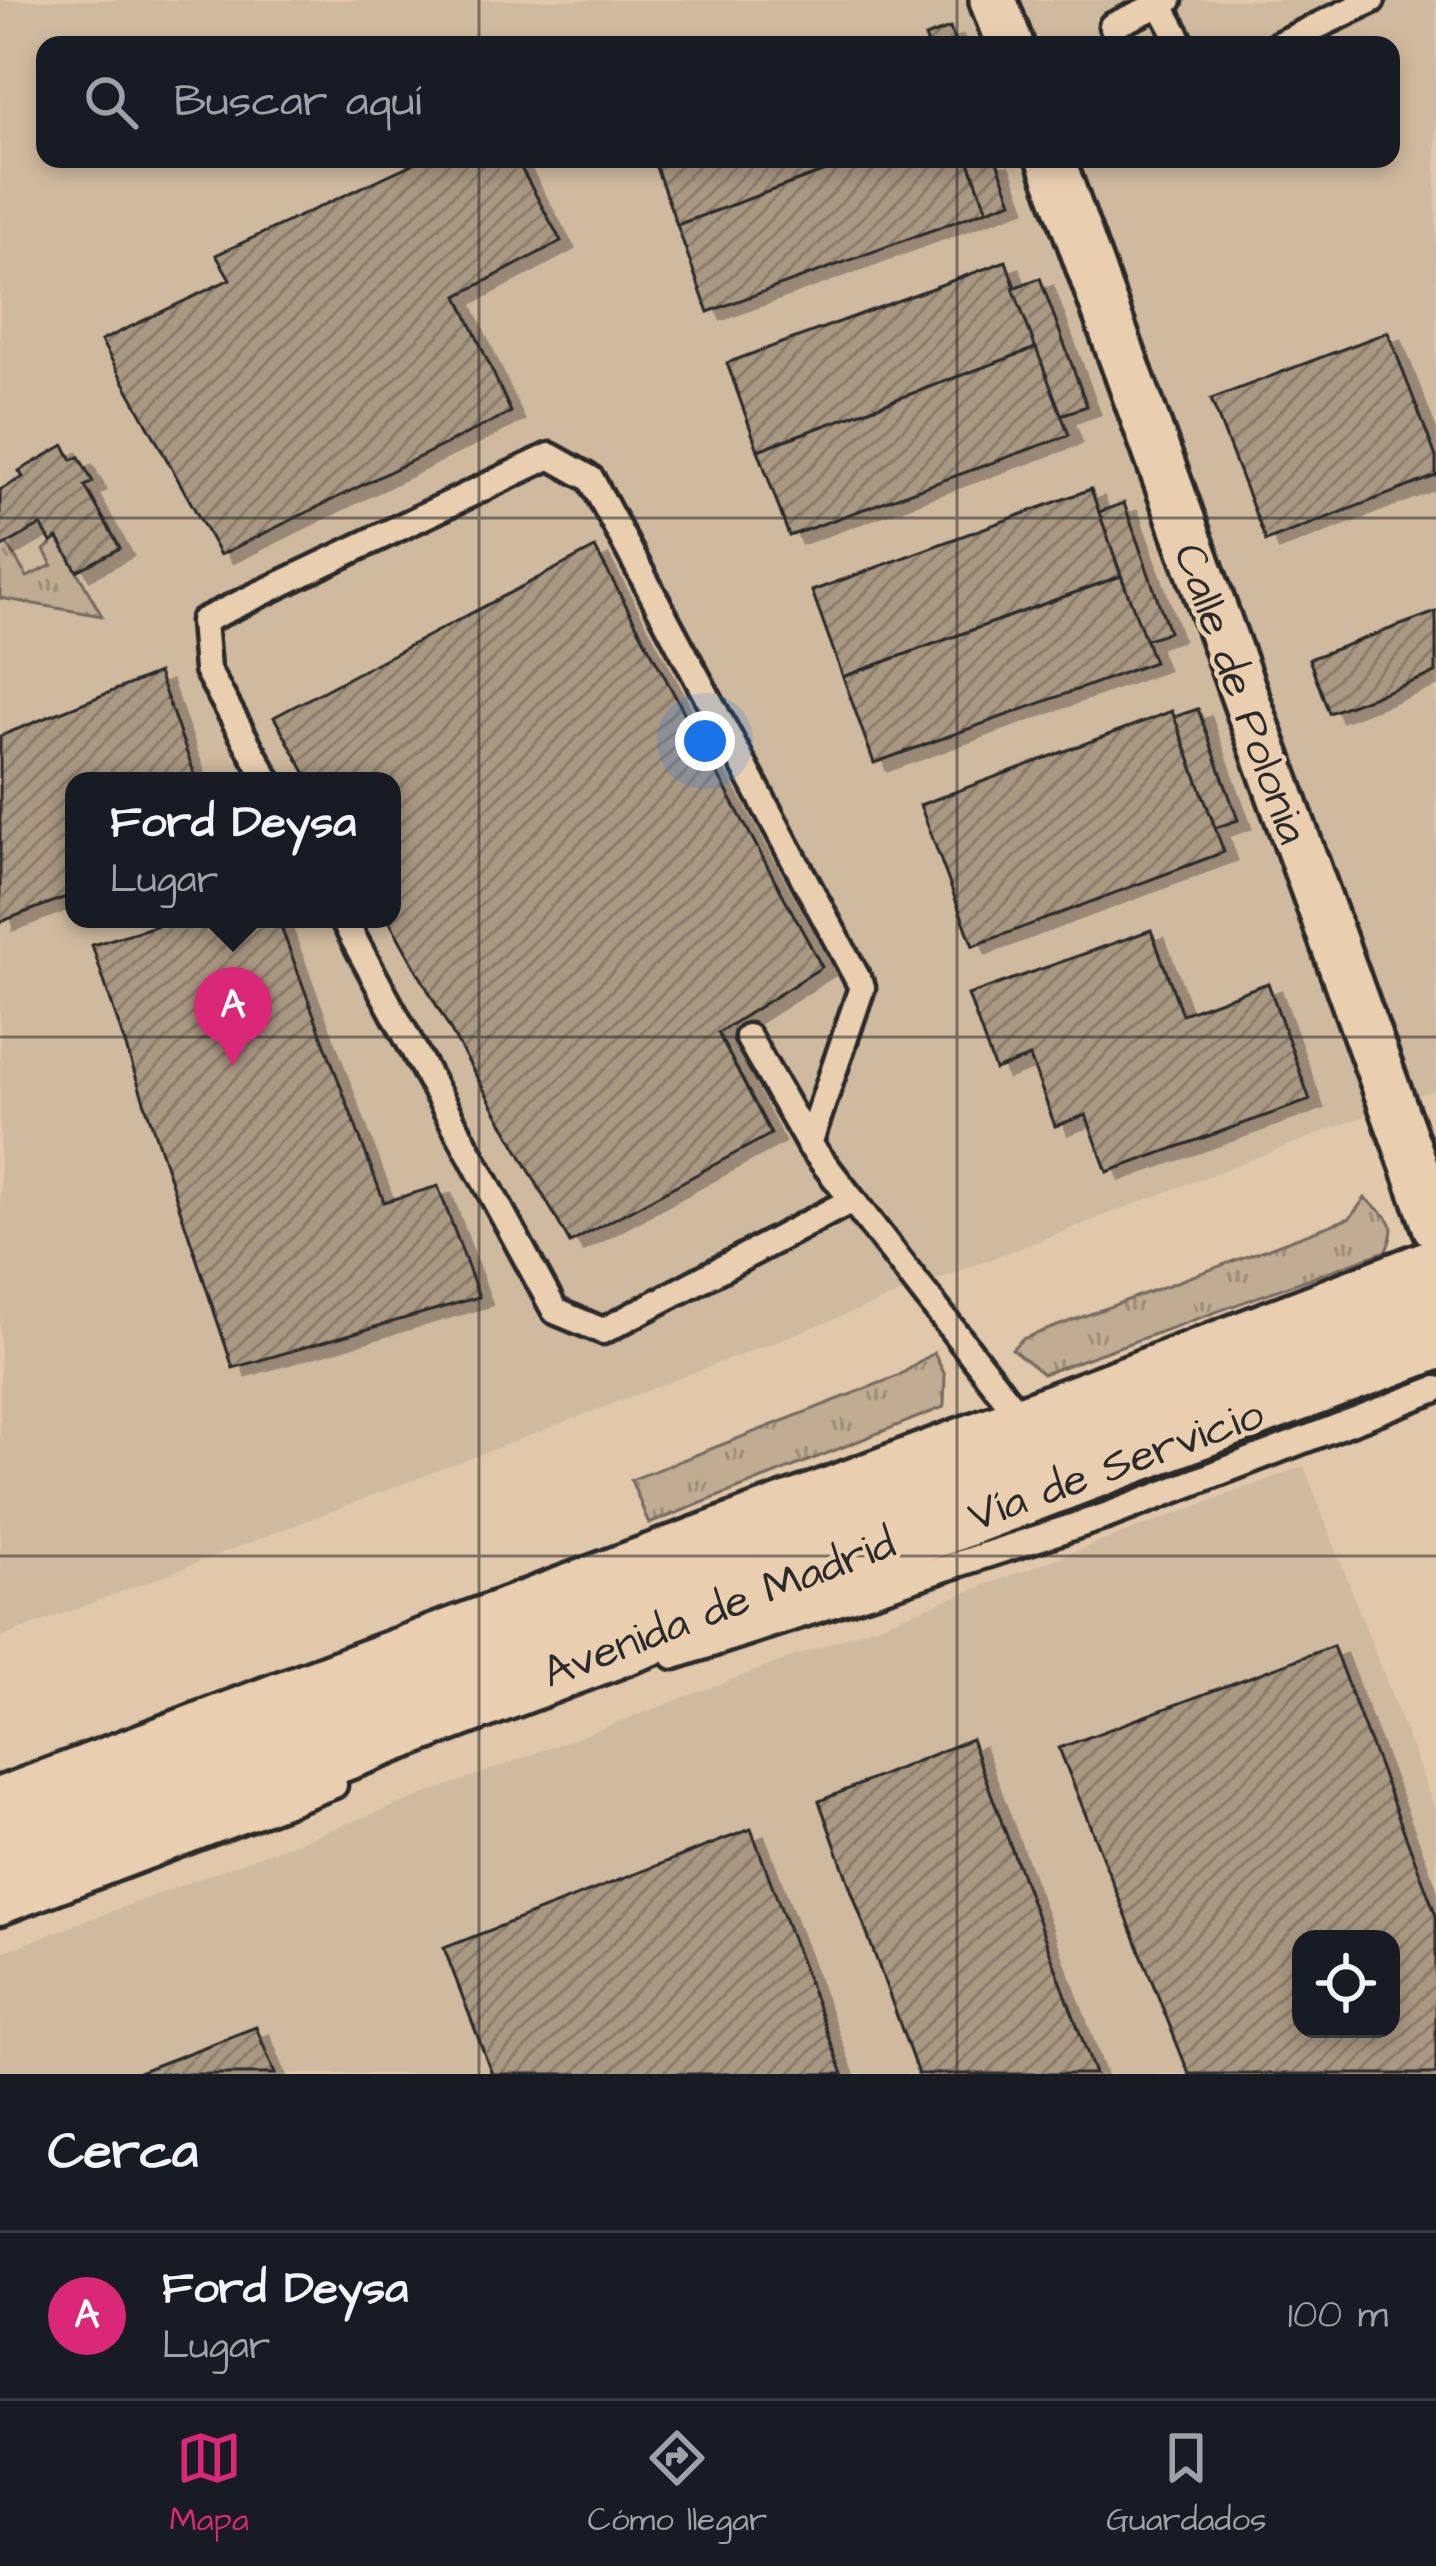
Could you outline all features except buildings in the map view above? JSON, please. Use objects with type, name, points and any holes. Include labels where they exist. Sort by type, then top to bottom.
[{"type":"main road","name":"Avenida de Madrid","points":[[0,1812],[1030,1429],[1436,1272]]},
{"type":"main road","name":"Avenida de Madrid","points":[[0,1876],[1436,1335]]},
{"type":"street","points":[[993,0],[1007,36]]},
{"type":"street","name":"Calle de Polonia","points":[[1054,168],[1436,1226]]},
{"type":"lane","points":[[1297,36],[1372,0]]},
{"type":"lane","points":[[1112,26],[1164,2],[1178,36]]},
{"type":"lane","points":[[263,772],[207,670],[203,621],[550,456],[591,479],[862,987],[809,1144]]},
{"type":"lane","points":[[348,928],[555,1311],[603,1331],[852,1200]]},
{"type":"lane","points":[[748,1037],[809,1144],[1030,1429]]},
{"type":"lane","name":"Vía de Servicio","points":[[668,1658],[1106,1516],[1436,1388]]},
{"type":"lane","points":[[167,1814],[548,1695]]},
{"type":"lane","points":[[0,1912],[352,1778]]},
{"type":"shaded area","points":[[0,0],[1436,0],[1436,1089],[0,1638]]},
{"type":"shaded area","points":[[1304,1466],[1436,1811],[1436,2074],[0,2074],[0,1953]]},
{"type":"green space","points":[[58,538],[102,616],[0,598],[0,548],[7,544],[27,577],[52,565],[44,550]]},
{"type":"green space","points":[[1365,1198],[1392,1226],[1386,1251],[1043,1374],[1012,1349],[1022,1339],[1350,1218]]},
{"type":"green space","points":[[934,1353],[945,1375],[944,1407],[649,1524],[631,1480],[898,1376]]},
{"type":"place","name":"Ford Deysa","points":[[233,1066]]}]
